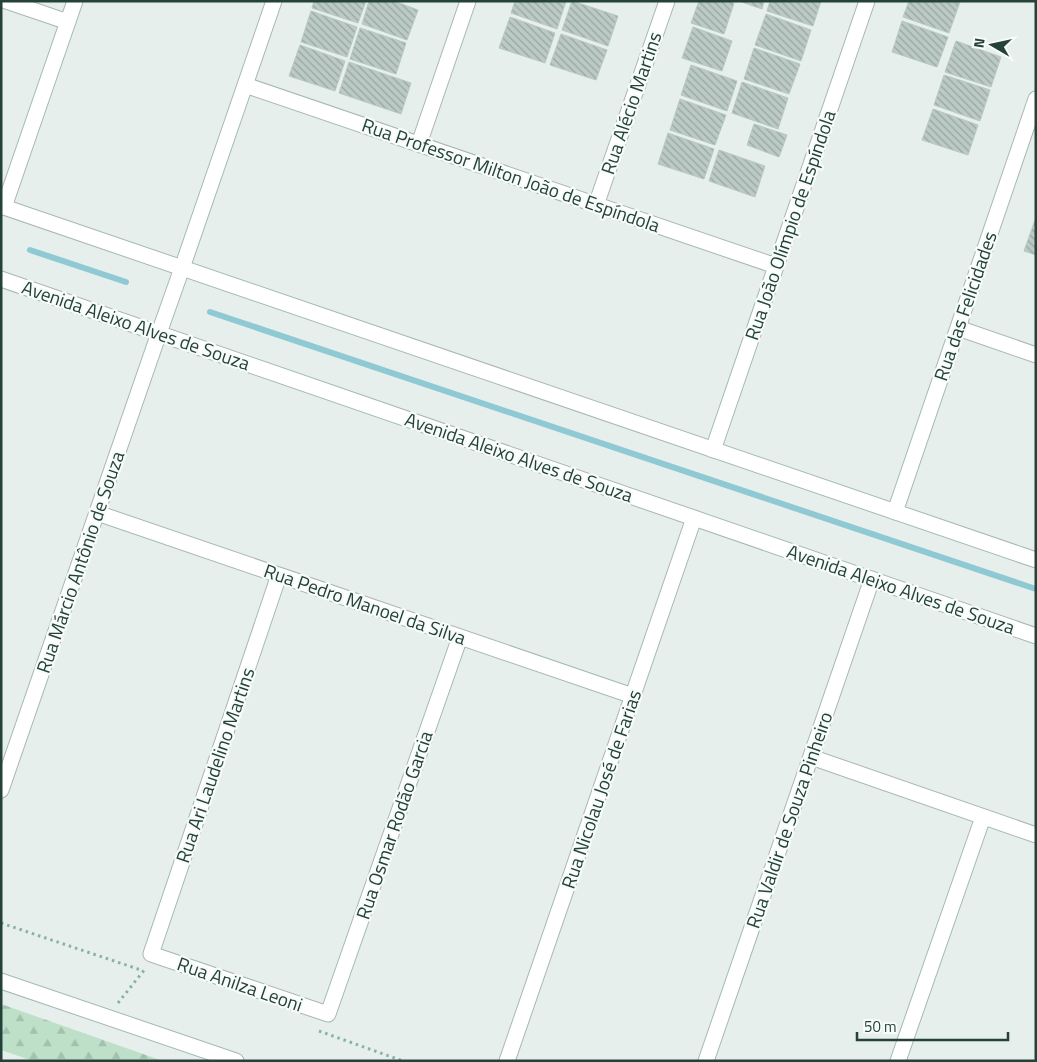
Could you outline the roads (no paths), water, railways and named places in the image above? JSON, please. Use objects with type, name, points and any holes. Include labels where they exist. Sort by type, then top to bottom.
[{"type":"street","points":[[6,1],[68,22]]},
{"type":"street","points":[[75,1],[2,209],[182,268],[1036,560]]},
{"type":"street","name":"Rua Márcio Antônio de Souza","points":[[1,790],[274,1]]},
{"type":"street","points":[[418,144],[468,1]]},
{"type":"street","name":"Rua Alécio Martins","points":[[596,205],[667,1]]},
{"type":"street","name":"Rua João Olímpio de Espíndola","points":[[713,450],[867,1]]},
{"type":"street","name":"Rua Professor Milton João de Espíndola","points":[[245,85],[776,266]]},
{"type":"street","name":"Rua das Felicidades","points":[[894,512],[1036,99]]},
{"type":"street","name":"Avenida Aleixo Alves de Souza","points":[[1,278],[1036,636]]},
{"type":"street","points":[[958,328],[1036,355]]},
{"type":"street","name":"Rua Pedro Manoel da Silva","points":[[97,513],[633,696]]},
{"type":"street","name":"Rua Nicolau José de Farias","points":[[507,1061],[694,518]]},
{"type":"street","name":"Rua Ari Laudelino Martins","points":[[151,954],[279,575]]},
{"type":"street","name":"Rua Valdir de Souza Pinheiro","points":[[706,1061],[872,579]]},
{"type":"street","name":"Rua Osmar Rodão Garcia","points":[[328,1014],[460,637]]},
{"type":"street","points":[[811,757],[1036,835]]},
{"type":"street","points":[[898,1061],[982,817]]},
{"type":"street","name":"Rua Anilza Leoni","points":[[151,954],[328,1014]]},
{"type":"street","points":[[1,981],[236,1061]]},
{"type":"waterway","points":[[30,250],[126,282]]},
{"type":"waterway","points":[[210,312],[1036,589]]}]
